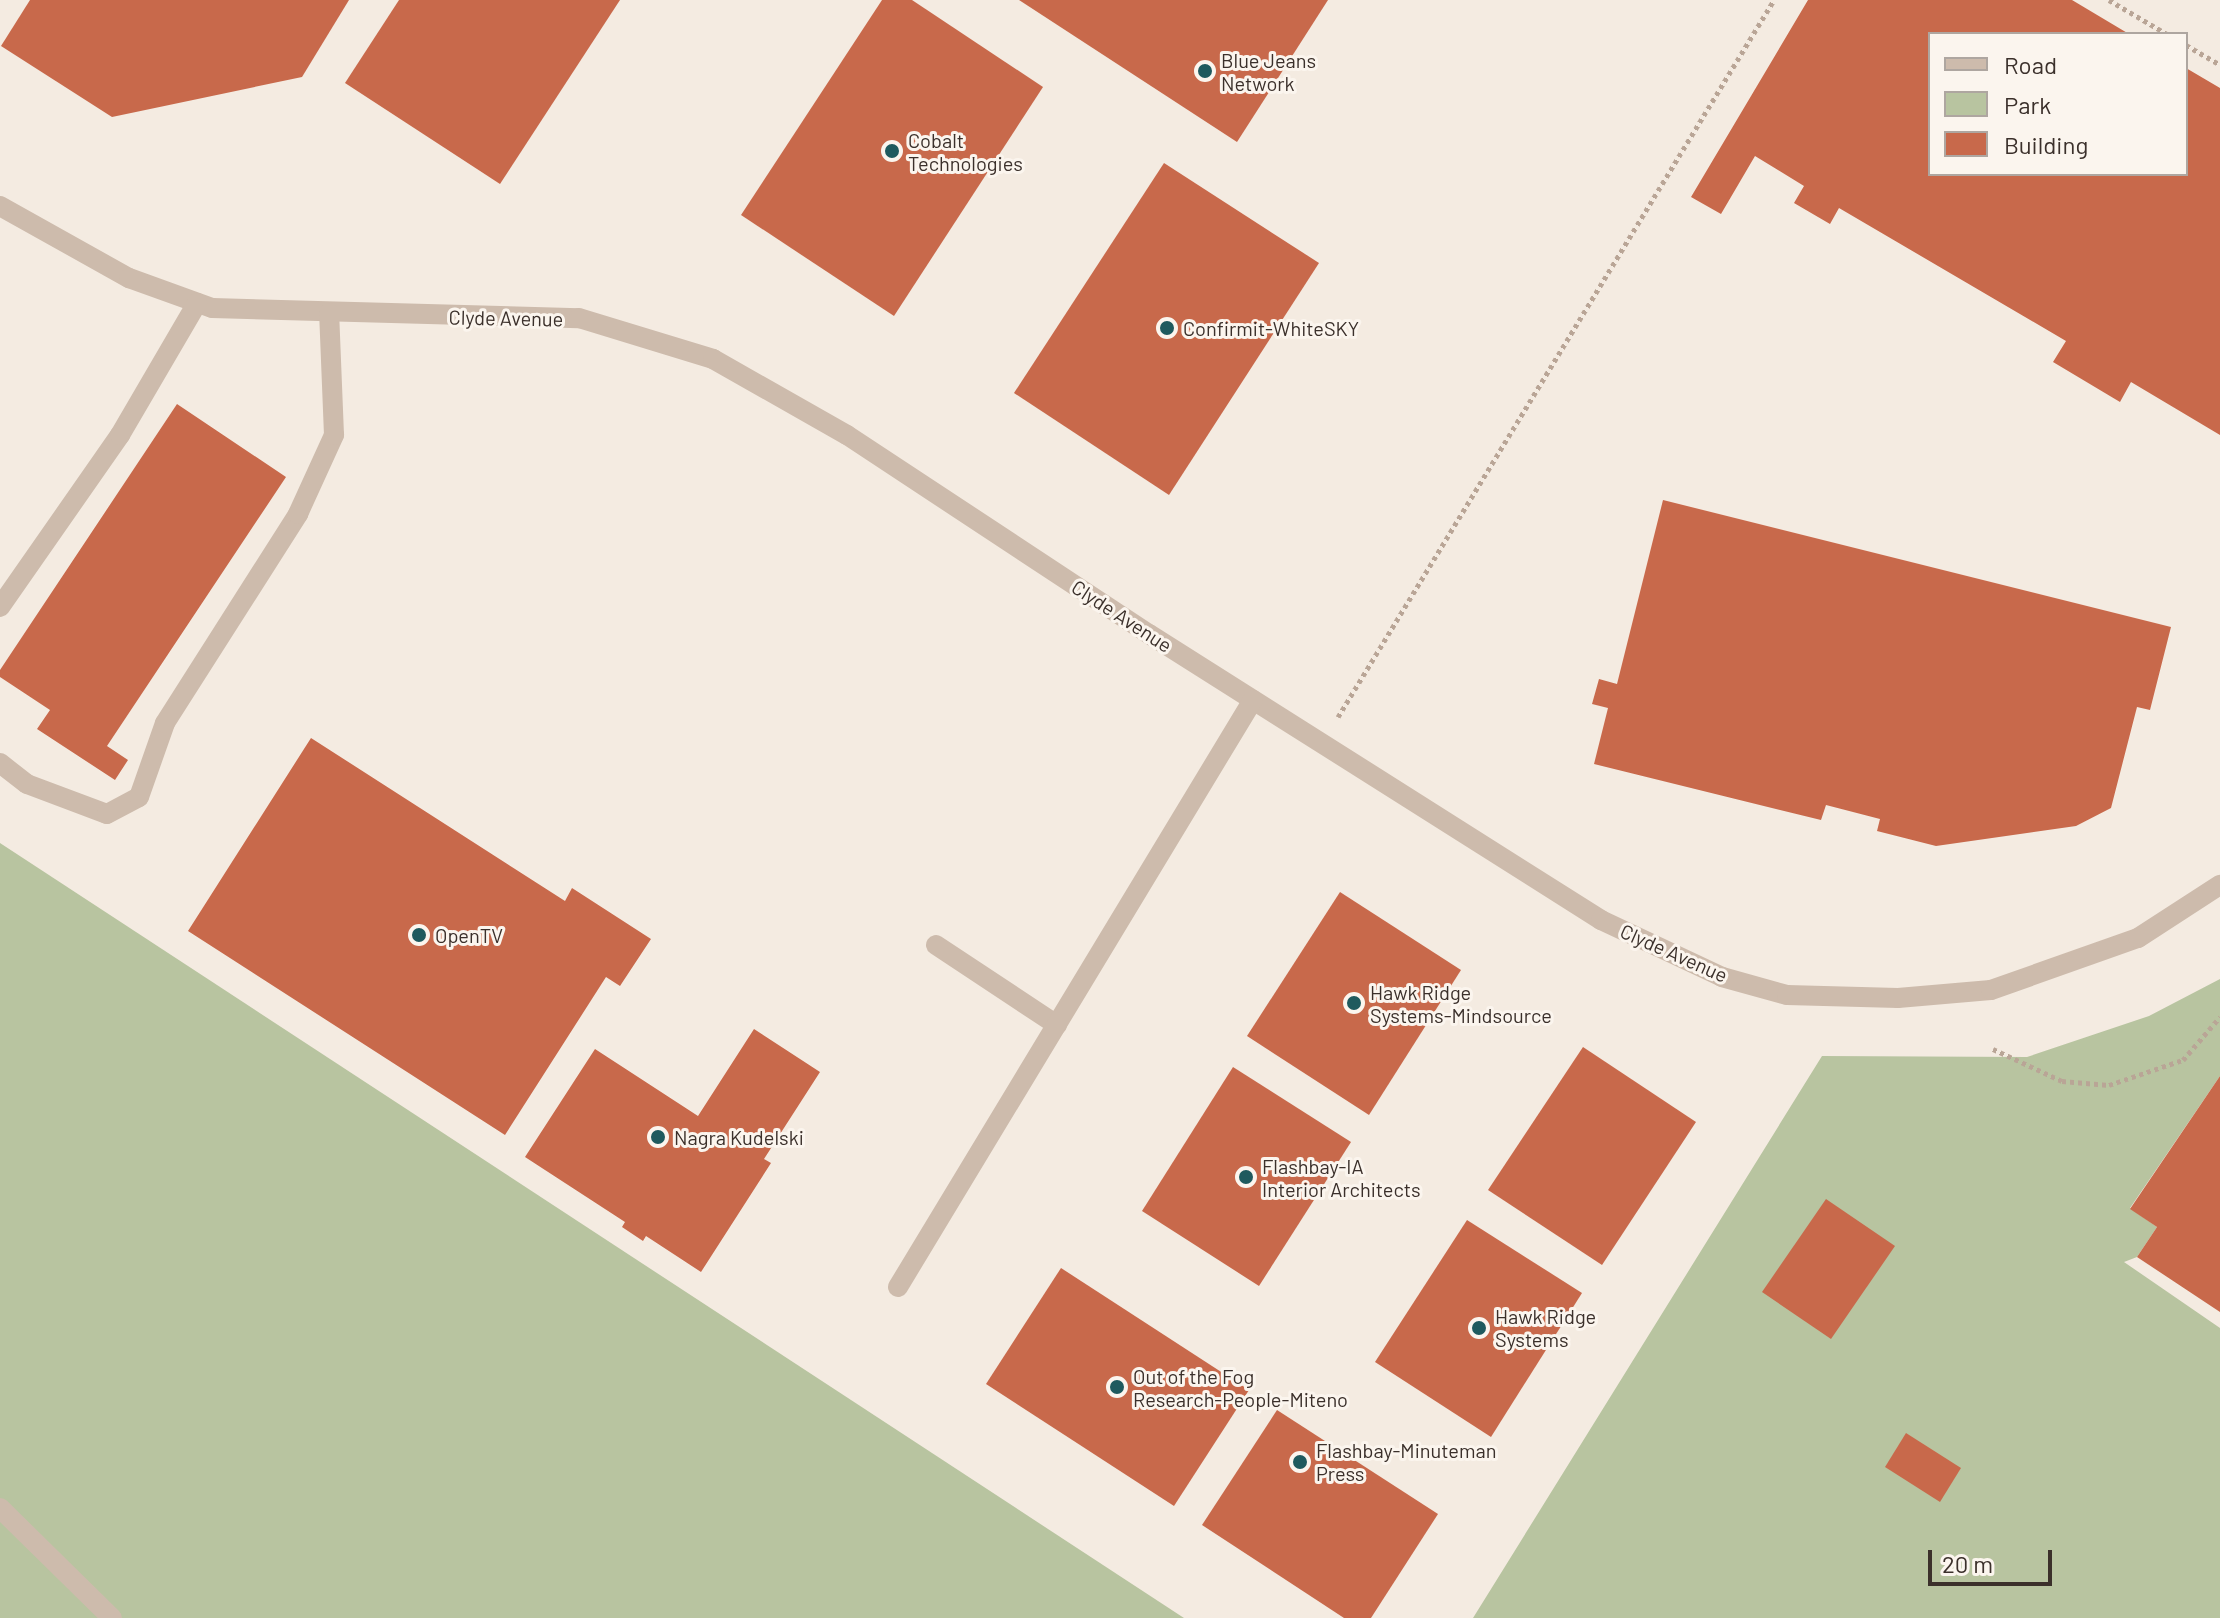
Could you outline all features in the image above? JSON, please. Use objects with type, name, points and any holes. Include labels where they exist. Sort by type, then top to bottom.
[{"type":"street","name":"Clyde Avenue","points":[[0,206],[129,278],[197,303],[329,313],[579,318],[713,359],[847,435],[1253,700],[1601,920],[1722,977],[1787,995],[1898,998],[1991,990],[2138,938],[2220,885]]},
{"type":"street","points":[[0,607],[120,435],[197,303]]},
{"type":"street","points":[[0,763],[27,784],[107,814],[139,797],[165,723],[298,514],[334,435],[329,313]]},
{"type":"street","points":[[898,1287],[1253,700]]},
{"type":"street","points":[[936,945],[1057,1025]]},
{"type":"street","points":[[0,1508],[112,1618]]},
{"type":"path","points":[[1322,743],[1774,0]]},
{"type":"path","points":[[2109,0],[2164,32]]},
{"type":"path","points":[[2188,46],[2220,65]]},
{"type":"path","points":[[1993,1049],[2062,1081],[2109,1085],[2183,1060],[2220,1017]]},
{"type":"green space","points":[[0,843],[1184,1618],[0,1618]]},
{"type":"green space","points":[[2220,979],[2220,1076],[2130,1208],[2157,1227],[2137,1257],[2124,1262],[2220,1328],[2220,1618],[1473,1618],[1822,1056],[2027,1057],[2149,1016]]},
{"type":"building","points":[[30,0],[349,0],[302,77],[112,117],[1,46]]},
{"type":"building","points":[[399,0],[620,0],[500,184],[345,83]]},
{"type":"building","name":"Cobalt Technologies","points":[[882,0],[912,0],[1043,87],[894,316],[741,215]]},
{"type":"building","name":"Blue Jeans Network","points":[[1019,0],[1328,0],[1237,142]]},
{"type":"building","points":[[1808,0],[2072,0],[2126,32],[1928,32],[1928,176],[2188,176],[2188,69],[2220,88],[2220,435],[2131,382],[2120,402],[2053,362],[2066,341],[1839,208],[1830,224],[1794,203],[1804,186],[1755,156],[1721,214],[1691,197]]},
{"type":"building","name":"Confirmit-WhiteSKY","points":[[1164,163],[1319,263],[1169,495],[1014,393]]},
{"type":"building","points":[[177,404],[286,477],[107,746],[128,760],[115,780],[37,729],[50,710],[0,677],[0,670]]},
{"type":"building","points":[[1663,500],[2171,627],[2150,710],[2137,707],[2111,808],[2076,826],[1936,846],[1877,831],[1880,819],[1826,805],[1821,820],[1594,764],[1608,708],[1592,704],[1599,679],[1617,684]]},
{"type":"building","name":"OpenTV","points":[[311,738],[565,901],[572,888],[651,939],[620,986],[606,977],[505,1135],[188,931]]},
{"type":"building","name":"Hawk Ridge Systems-Mindsource","points":[[1340,892],[1461,970],[1369,1115],[1247,1036]]},
{"type":"building","name":"Nagra Kudelski","points":[[754,1029],[820,1072],[764,1159],[771,1163],[701,1272],[646,1236],[643,1241],[622,1227],[625,1222],[525,1157],[595,1049],[698,1116]]},
{"type":"building","points":[[1583,1047],[1696,1122],[1602,1265],[1488,1190]]},
{"type":"building","name":"Flashbay-IA Interior Architects","points":[[1233,1067],[1351,1142],[1259,1286],[1142,1211]]},
{"type":"building","points":[[2220,1076],[2220,1312],[2137,1257],[2157,1227],[2130,1209]]},
{"type":"building","points":[[1826,1199],[1895,1246],[1831,1339],[1762,1292]]},
{"type":"building","name":"Hawk Ridge Systems","points":[[1467,1220],[1582,1293],[1491,1437],[1375,1362]]},
{"type":"building","name":"Out of the Fog Research-People-Miteno","points":[[1061,1268],[1249,1390],[1174,1506],[986,1384]]},
{"type":"building","name":"Flashbay-Minuteman Press","points":[[1277,1410],[1438,1514],[1371,1618],[1344,1618],[1202,1525]]},
{"type":"building","points":[[1906,1433],[1961,1468],[1940,1502],[1885,1467]]},
{"type":"place","name":"Blue Jeans Network","points":[[1205,71]]},
{"type":"place","name":"Cobalt Technologies","points":[[892,151]]},
{"type":"place","name":"Confirmit-WhiteSKY","points":[[1167,328]]},
{"type":"place","name":"OpenTV","points":[[419,935]]},
{"type":"place","name":"Hawk Ridge Systems-Mindsource","points":[[1354,1003]]},
{"type":"place","name":"Nagra Kudelski","points":[[658,1137]]},
{"type":"place","name":"Flashbay-IA Interior Architects","points":[[1246,1177]]},
{"type":"place","name":"Hawk Ridge Systems","points":[[1479,1328]]},
{"type":"place","name":"Out of the Fog Research-People-Miteno","points":[[1117,1387]]},
{"type":"place","name":"Flashbay-Minuteman Press","points":[[1300,1462]]}]
